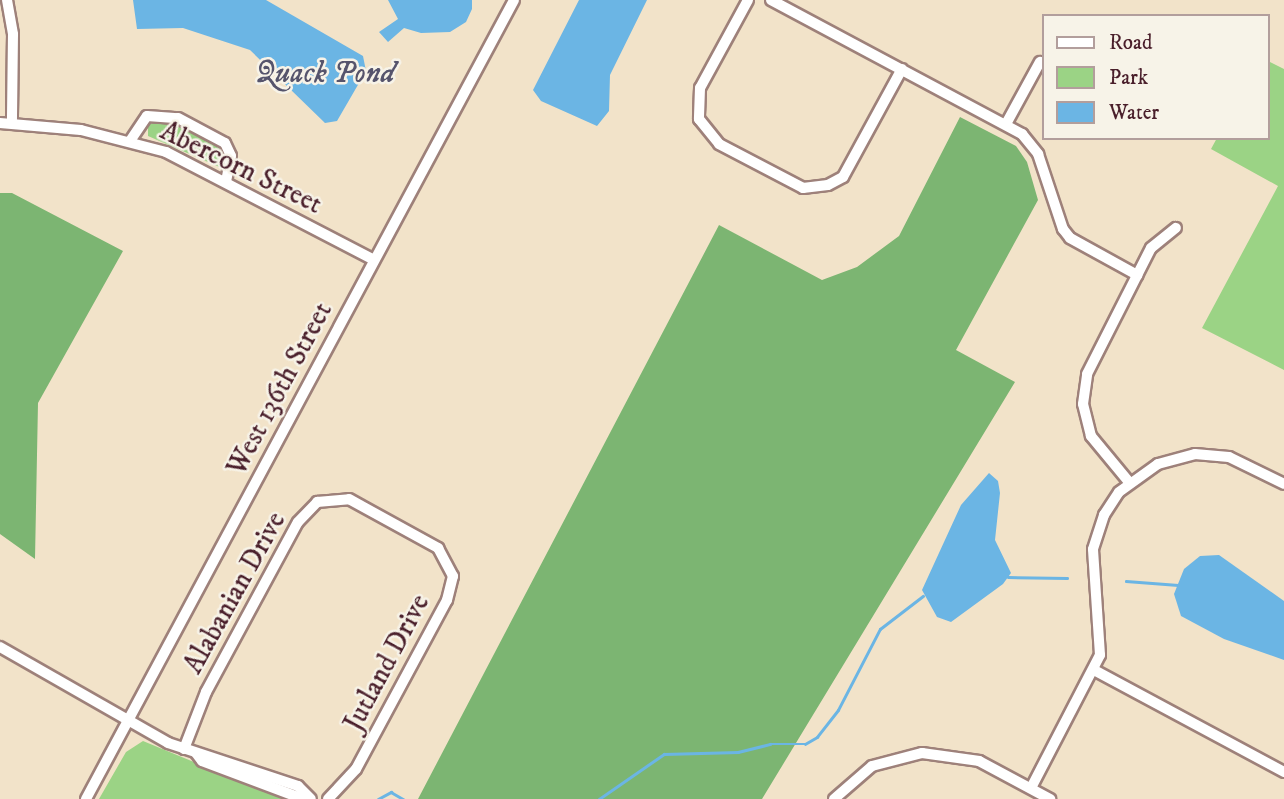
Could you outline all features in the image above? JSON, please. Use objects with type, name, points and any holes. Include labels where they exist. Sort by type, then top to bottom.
[{"type":"street","points":[[7,0],[13,34],[12,122]]},
{"type":"street","name":"West 136th Street","points":[[86,799],[514,0]]},
{"type":"street","points":[[748,0],[700,88],[699,120],[719,144],[803,188],[828,186],[843,177],[902,69]]},
{"type":"street","points":[[772,0],[1006,124],[1028,140],[1038,154],[1055,216],[1070,238],[1138,275]]},
{"type":"street","points":[[1006,124],[1040,62]]},
{"type":"street","points":[[130,141],[148,116],[178,118],[225,143],[231,156],[226,181]]},
{"type":"street","name":"Abercorn Street","points":[[0,123],[12,122],[130,141],[226,181],[374,260]]},
{"type":"street","points":[[1129,482],[1100,452],[1083,404],[1093,356],[1152,248],[1176,228]]},
{"type":"street","points":[[1031,788],[1094,670],[1101,643],[1093,549],[1104,515],[1129,482],[1174,458],[1213,454],[1250,465],[1284,484]]},
{"type":"street","name":"Alabanian Drive","points":[[184,749],[206,692],[310,507],[325,500],[349,499],[395,523]]},
{"type":"street","name":"Jutland Drive","points":[[328,799],[356,769],[451,593],[453,576],[444,554],[395,523]]},
{"type":"street","points":[[0,647],[128,721],[184,749],[196,753],[207,752],[298,786],[312,799]]},
{"type":"street","points":[[1094,670],[1284,772]]},
{"type":"street","points":[[834,799],[872,766],[922,752],[961,755],[1050,799]]},
{"type":"street","points":[[196,753],[202,761],[303,799]]},
{"type":"green space","points":[[1270,62],[1284,69],[1284,370],[1202,328],[1278,186],[1211,149],[1216,140],[1270,140]]},
{"type":"green space","points":[[960,117],[1016,146],[1027,162],[1038,200],[956,350],[1015,382],[762,799],[418,799],[719,225],[822,280],[857,267],[899,236]]},
{"type":"green space","points":[[163,118],[199,130],[226,150],[224,169],[148,136],[148,125]]},
{"type":"green space","points":[[0,193],[12,193],[123,251],[38,403],[35,559],[0,534]]},
{"type":"green space","points":[[143,741],[292,799],[99,799],[126,752]]},
{"type":"water","name":"Quack Pond","points":[[133,0],[266,0],[363,56],[366,71],[337,121],[325,123],[250,50],[183,28],[137,29]]},
{"type":"water","points":[[388,0],[472,0],[472,9],[466,22],[450,32],[421,33],[404,28],[388,42],[379,32],[398,19]]},
{"type":"water","points":[[579,0],[647,0],[610,75],[609,111],[597,126],[541,101],[533,90]]},
{"type":"water","points":[[989,473],[998,481],[1000,493],[995,540],[1011,573],[1003,584],[951,622],[937,617],[922,590],[961,505]]},
{"type":"water","points":[[1219,555],[1284,601],[1284,660],[1224,639],[1181,616],[1174,594],[1184,569],[1200,556]]},
{"type":"waterway","points":[[1008,577],[1067,578]]},
{"type":"waterway","points":[[1126,581],[1178,585]]},
{"type":"waterway","points":[[599,799],[664,754],[738,752],[770,744],[805,744],[817,737],[838,710],[880,629],[923,596]]},
{"type":"waterway","points":[[378,799],[391,792],[403,799]]}]
